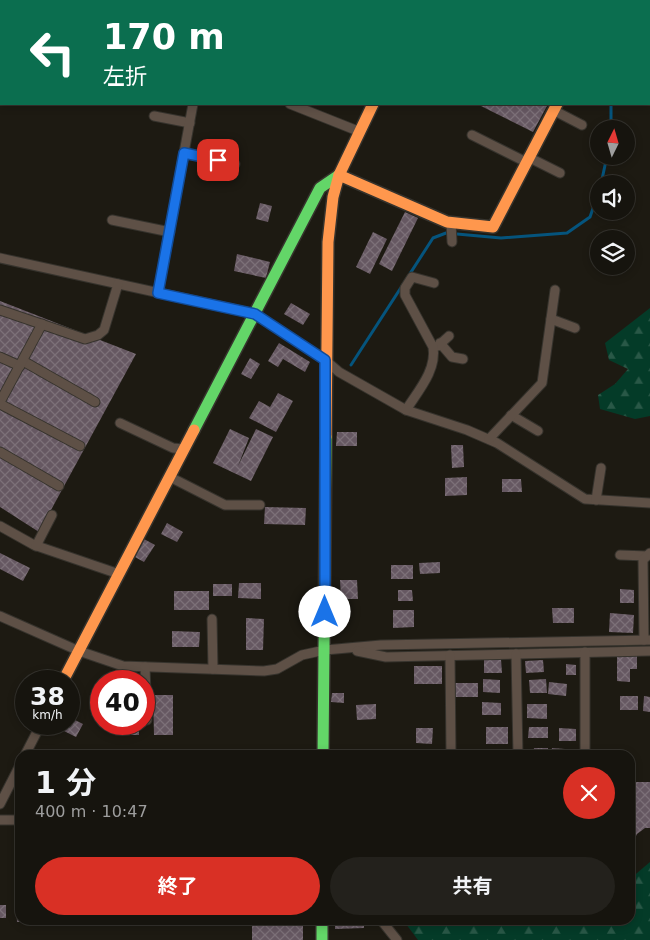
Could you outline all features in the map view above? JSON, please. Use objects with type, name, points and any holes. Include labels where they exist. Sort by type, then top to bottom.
[{"type":"street","points":[[158,293],[193,105]]},
{"type":"street","points":[[323,750],[325,360],[328,242],[333,197],[339,175],[358,131],[372,105]]},
{"type":"street","points":[[300,106],[358,131]]},
{"type":"street","points":[[339,175],[451,225],[493,227],[555,107],[582,125]]},
{"type":"street","points":[[154,116],[190,123]]},
{"type":"street","points":[[472,134],[560,173]]},
{"type":"street","points":[[184,153],[235,164]]},
{"type":"street","points":[[70,670],[320,188],[339,175]]},
{"type":"street","points":[[112,220],[170,232]]},
{"type":"street","points":[[451,225],[452,241]]},
{"type":"street","points":[[0,258],[255,314],[325,360],[339,372],[406,410],[489,439],[585,499],[650,503]]},
{"type":"street","points":[[434,283],[412,277],[405,288],[406,295],[437,346],[452,357],[463,359]]},
{"type":"street","points":[[0,310],[85,339],[98,335],[104,330],[118,284]]},
{"type":"street","points":[[489,439],[542,383],[555,290]]},
{"type":"street","points":[[551,319],[575,328]]},
{"type":"street","points":[[42,324],[0,403],[80,446]]},
{"type":"street","points":[[406,410],[432,368],[437,346],[449,336]]},
{"type":"street","points":[[0,357],[22,364],[95,402]]},
{"type":"street","points":[[511,416],[538,431]]},
{"type":"street","points":[[120,423],[172,448],[184,449]]},
{"type":"street","points":[[0,452],[59,486]]},
{"type":"street","points":[[596,500],[601,468]]},
{"type":"street","points":[[170,477],[225,505],[260,505]]},
{"type":"street","points":[[36,546],[52,515]]},
{"type":"street","points":[[0,526],[36,546],[119,574]]},
{"type":"street","points":[[620,555],[648,555]]},
{"type":"street","points":[[0,616],[79,651],[123,666],[145,667],[277,669],[302,655],[325,650],[349,650],[381,645],[647,640],[647,610],[642,560],[648,555]]},
{"type":"street","points":[[212,619],[213,669]]},
{"type":"street","points":[[349,650],[386,657],[650,650]]},
{"type":"street","points":[[585,652],[585,750]]},
{"type":"street","points":[[516,654],[518,750]]},
{"type":"street","points":[[450,655],[451,750]]},
{"type":"street","points":[[28,750],[36,735]]},
{"type":"street","points":[[0,804],[15,775]]},
{"type":"street","points":[[0,820],[15,820]]},
{"type":"street","points":[[322,925],[322,940]]},
{"type":"street","points":[[385,925],[398,940]]},
{"type":"green space","points":[[650,308],[650,416],[635,419],[600,409],[598,395],[615,384],[628,369],[609,360],[605,343]]},
{"type":"green space","points":[[650,862],[650,940],[418,940],[407,925],[635,925],[635,875]]},
{"type":"building","points":[[479,105],[547,105],[533,132]]},
{"type":"building","points":[[260,203],[272,206],[268,222],[256,219]]},
{"type":"building","points":[[405,212],[418,218],[392,271],[379,264]]},
{"type":"building","points":[[373,232],[387,239],[370,274],[356,267]]},
{"type":"building","points":[[237,254],[270,262],[266,278],[234,271]]},
{"type":"building","points":[[0,301],[136,354],[39,532],[0,507]]},
{"type":"building","points":[[291,303],[310,314],[303,325],[284,314]]},
{"type":"building","points":[[279,343],[310,362],[305,372],[283,359],[278,367],[268,361]]},
{"type":"building","points":[[250,358],[260,364],[251,379],[241,374]]},
{"type":"building","points":[[278,393],[293,401],[276,432],[249,418],[259,401],[270,407]]},
{"type":"building","points":[[230,429],[249,438],[238,466],[256,429],[273,437],[251,481],[213,463]]},
{"type":"building","points":[[337,432],[357,432],[357,446],[336,446]]},
{"type":"building","points":[[451,445],[463,445],[464,467],[452,468]]},
{"type":"building","points":[[467,477],[467,495],[445,496],[445,478]]},
{"type":"building","points":[[502,479],[521,479],[522,492],[502,492]]},
{"type":"building","points":[[265,507],[306,508],[305,525],[264,524]]},
{"type":"building","points":[[167,523],[183,532],[177,542],[161,534]]},
{"type":"building","points":[[144,539],[155,545],[144,562],[133,556]]},
{"type":"building","points":[[0,553],[30,568],[23,581],[0,569]]},
{"type":"building","points":[[440,562],[440,573],[420,574],[419,563]]},
{"type":"building","points":[[391,565],[413,565],[413,579],[391,579]]},
{"type":"building","points":[[340,580],[357,580],[358,599],[341,599]]},
{"type":"building","points":[[239,583],[261,583],[261,599],[238,598]]},
{"type":"building","points":[[213,584],[232,584],[232,596],[213,596]]},
{"type":"building","points":[[620,589],[634,590],[634,603],[620,603]]},
{"type":"building","points":[[398,590],[412,590],[413,601],[398,601]]},
{"type":"building","points":[[174,591],[209,591],[209,610],[174,610]]},
{"type":"building","points":[[552,608],[574,608],[574,623],[553,623]]},
{"type":"building","points":[[393,610],[414,610],[414,627],[393,628]]},
{"type":"building","points":[[610,613],[634,615],[633,633],[609,632]]},
{"type":"building","points":[[246,618],[264,619],[263,650],[246,650]]},
{"type":"building","points":[[172,631],[200,632],[199,647],[172,647]]},
{"type":"building","points":[[617,655],[637,656],[637,669],[630,669],[630,682],[617,681]]},
{"type":"building","points":[[501,659],[502,673],[484,673],[484,660]]},
{"type":"building","points":[[543,660],[544,672],[526,673],[525,661]]},
{"type":"building","points":[[566,664],[576,665],[576,675],[566,675]]},
{"type":"building","points":[[414,666],[442,666],[442,684],[414,684]]},
{"type":"building","points":[[483,679],[500,680],[500,693],[483,692]]},
{"type":"building","points":[[546,679],[547,693],[530,693],[529,680]]},
{"type":"building","points":[[549,682],[567,684],[566,696],[548,694]]},
{"type":"building","points":[[455,683],[478,683],[478,697],[455,697]]},
{"type":"building","points":[[332,693],[344,693],[344,703],[331,702]]},
{"type":"building","points":[[155,695],[173,695],[173,735],[155,735]]},
{"type":"building","points":[[620,696],[638,696],[638,710],[620,710]]},
{"type":"building","points":[[644,696],[650,697],[650,712],[643,711]]},
{"type":"building","points":[[482,702],[501,703],[501,715],[482,715]]},
{"type":"building","points":[[376,704],[376,719],[357,720],[356,705]]},
{"type":"building","points":[[527,704],[547,704],[547,719],[527,718]]},
{"type":"building","points":[[486,727],[508,727],[508,744],[486,744]]},
{"type":"building","points":[[529,727],[548,727],[548,738],[528,738]]},
{"type":"building","points":[[416,728],[433,728],[432,744],[416,743]]},
{"type":"building","points":[[559,728],[576,729],[576,741],[559,741]]},
{"type":"building","points":[[534,748],[548,748],[548,750],[534,750]]},
{"type":"building","points":[[552,748],[565,749],[565,750],[552,750]]},
{"type":"building","points":[[635,782],[650,782],[650,828],[645,828],[635,838]]},
{"type":"building","points":[[0,905],[6,905],[6,918],[0,918]]},
{"type":"building","points":[[252,925],[303,925],[303,940],[252,940]]},
{"type":"building","points":[[335,925],[364,925],[364,928],[335,929]]},
{"type":"waterway","points":[[611,105],[611,120]]},
{"type":"waterway","points":[[603,175],[605,165]]},
{"type":"waterway","points":[[351,365],[433,238],[446,233],[501,238],[567,233],[590,217]]},
{"type":"traffic: fast","points":[[194,430],[320,188],[339,175]]},
{"type":"traffic: fast","points":[[323,750],[326,437]]},
{"type":"traffic: fast","points":[[322,925],[322,940]]},
{"type":"traffic: slow","points":[[326,437],[328,242],[333,197],[339,175],[373,105]]},
{"type":"traffic: slow","points":[[339,175],[447,222],[493,227],[556,105]]},
{"type":"traffic: slow","points":[[69,670],[194,430]]},
{"type":"route","points":[[218,160],[184,153],[158,293],[255,314],[325,360],[325,612]]}]
